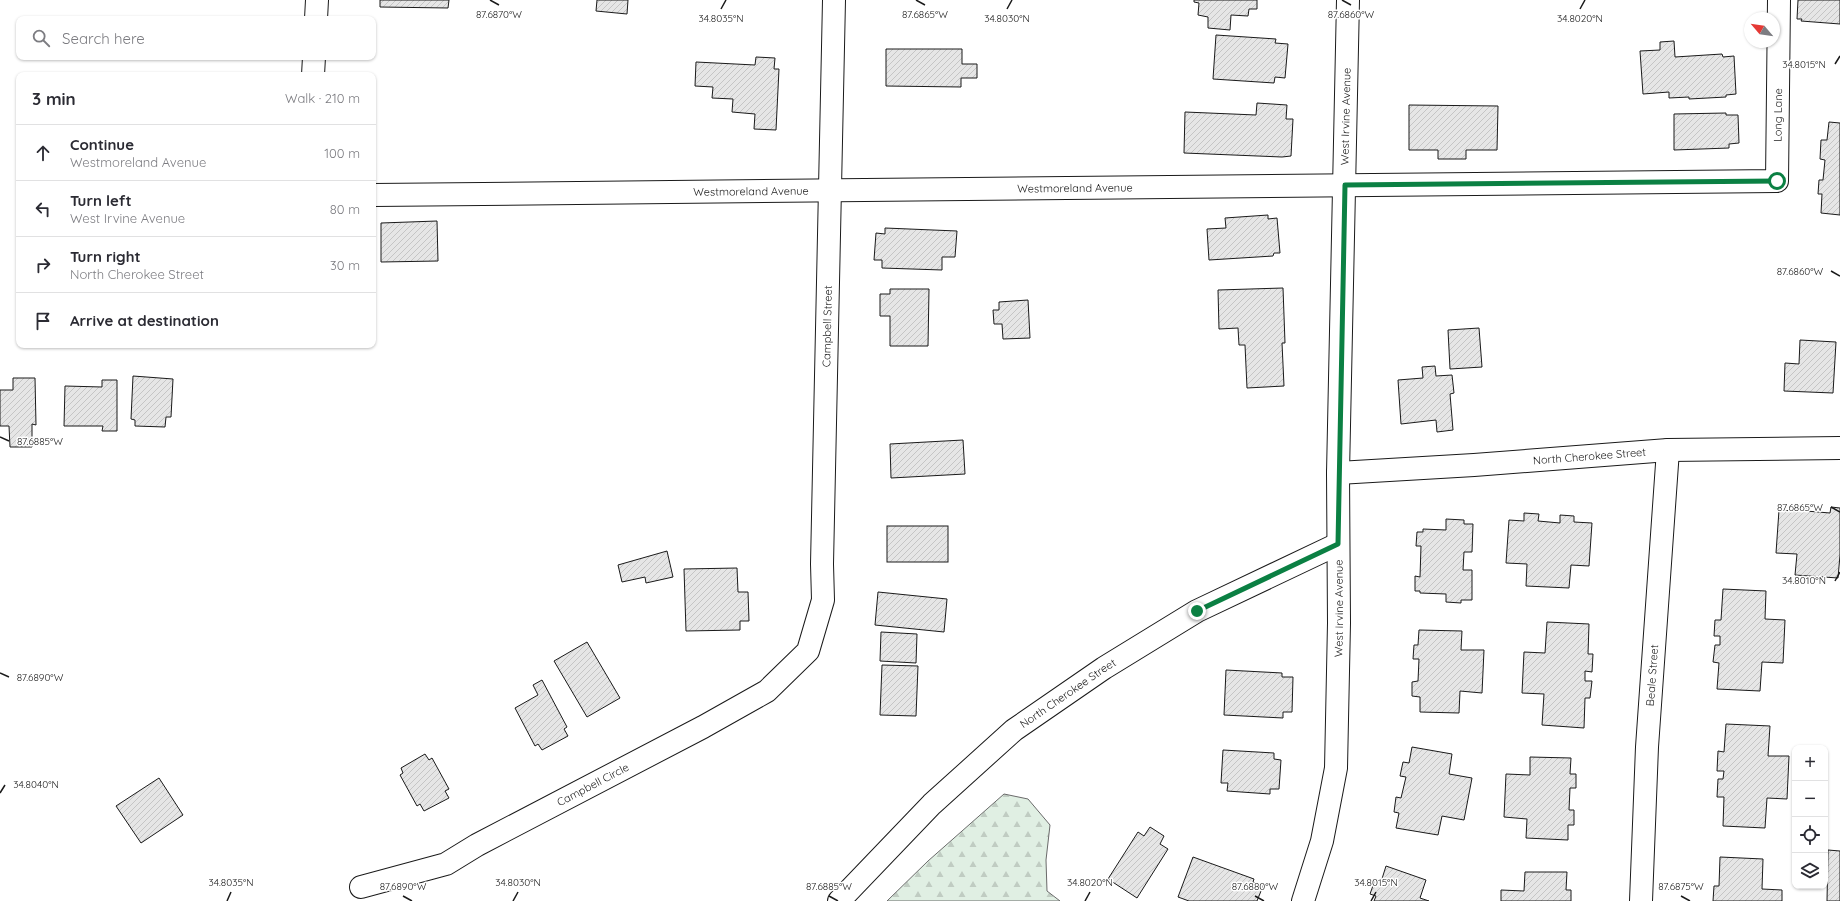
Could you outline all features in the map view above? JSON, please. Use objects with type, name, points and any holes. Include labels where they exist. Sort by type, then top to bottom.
[{"type":"street","points":[[316,16],[317,0]]},
{"type":"street","name":"Campbell Street","points":[[808,651],[823,600],[822,564],[834,0]]},
{"type":"street","name":"West Irvine Avenue","points":[[1303,901],[1322,841],[1336,768],[1339,623],[1338,473],[1348,0]]},
{"type":"street","name":"Long Lane","points":[[1777,181],[1779,0]]},
{"type":"street","points":[[313,72],[314,60]]},
{"type":"street","name":"Westmoreland Avenue","points":[[376,195],[1777,181]]},
{"type":"street","name":"North Cherokee Street","points":[[1338,473],[1474,465],[1668,450],[1840,448]]},
{"type":"street","name":"Beale Street","points":[[1641,901],[1647,747],[1668,450]]},
{"type":"street","name":"North Cherokee Street","points":[[839,901],[932,804],[1014,730],[1104,668],[1197,611],[1338,544]]},
{"type":"street","name":"Campbell Circle","points":[[361,888],[446,864],[477,845],[704,727],[767,692],[808,651]]},
{"type":"green space","points":[[1004,794],[1028,799],[1050,825],[1046,860],[1047,891],[1060,901],[887,901],[928,861]]},
{"type":"building","points":[[380,0],[449,0],[448,8],[380,7]]},
{"type":"building","points":[[597,0],[628,0],[627,14],[596,11]]},
{"type":"building","points":[[1194,0],[1257,0],[1257,9],[1249,9],[1248,16],[1231,15],[1230,30],[1208,28],[1208,17],[1198,15],[1199,3],[1194,2]]},
{"type":"building","points":[[1798,0],[1840,0],[1840,24],[1801,21],[1802,19],[1797,19]]},
{"type":"building","points":[[1216,35],[1276,39],[1275,43],[1288,44],[1285,78],[1275,77],[1274,83],[1213,79]]},
{"type":"building","points":[[1674,41],[1675,57],[1722,54],[1723,57],[1734,56],[1736,94],[1726,95],[1726,97],[1689,99],[1689,97],[1669,98],[1669,92],[1643,94],[1640,51],[1660,50],[1660,42]]},
{"type":"building","points":[[886,49],[962,49],[962,64],[977,64],[977,78],[961,78],[961,87],[886,86]]},
{"type":"building","points":[[756,57],[775,58],[774,69],[779,69],[776,130],[754,129],[755,114],[732,112],[733,99],[712,98],[713,87],[695,86],[696,62],[755,65]]},
{"type":"building","points":[[1257,103],[1287,105],[1286,119],[1293,119],[1291,156],[1282,157],[1184,153],[1185,112],[1256,115]]},
{"type":"building","points":[[1409,105],[1498,106],[1497,150],[1466,150],[1466,159],[1438,159],[1438,150],[1409,150]]},
{"type":"building","points":[[1726,113],[1726,115],[1738,115],[1739,143],[1729,144],[1729,148],[1674,150],[1674,114]]},
{"type":"building","points":[[1829,122],[1840,123],[1840,215],[1821,213],[1822,194],[1818,194],[1819,180],[1823,180],[1825,160],[1820,159],[1821,140],[1827,140]]},
{"type":"building","points":[[1268,215],[1268,219],[1277,218],[1280,253],[1274,253],[1273,256],[1209,260],[1207,229],[1226,228],[1225,218]]},
{"type":"building","points":[[437,221],[438,261],[381,262],[381,223]]},
{"type":"building","points":[[885,228],[957,231],[955,257],[942,257],[942,270],[882,268],[882,260],[874,260],[876,233],[885,234]]},
{"type":"building","points":[[1283,288],[1285,343],[1282,343],[1284,386],[1247,388],[1245,345],[1239,345],[1238,328],[1219,329],[1218,290]]},
{"type":"building","points":[[890,289],[929,289],[928,346],[890,346],[890,316],[880,316],[880,294],[890,294]]},
{"type":"building","points":[[1028,300],[1030,338],[1003,339],[1002,324],[994,324],[993,310],[999,310],[999,302]]},
{"type":"building","points":[[1479,328],[1482,367],[1450,369],[1448,330]]},
{"type":"building","points":[[1800,340],[1836,342],[1833,393],[1784,391],[1785,363],[1799,364]]},
{"type":"building","points":[[1435,366],[1436,376],[1452,375],[1454,393],[1450,394],[1453,430],[1437,432],[1436,420],[1401,424],[1398,380],[1423,378],[1422,367]]},
{"type":"building","points":[[133,376],[173,379],[171,417],[166,417],[165,427],[135,426],[135,420],[131,419]]},
{"type":"building","points":[[13,378],[35,378],[36,425],[32,424],[32,447],[10,447],[9,426],[0,426],[0,390],[13,390]]},
{"type":"building","points":[[102,380],[117,380],[117,431],[102,431],[103,426],[64,426],[65,386],[102,387]]},
{"type":"building","points":[[963,440],[965,474],[891,478],[890,444]]},
{"type":"building","points":[[1795,506],[1806,507],[1806,511],[1830,513],[1831,507],[1840,508],[1840,555],[1838,578],[1795,575],[1797,554],[1776,553],[1779,510],[1795,511]]},
{"type":"building","points":[[1524,513],[1539,514],[1538,521],[1560,523],[1560,515],[1574,516],[1574,522],[1592,523],[1589,566],[1571,565],[1569,588],[1526,586],[1527,564],[1506,563],[1509,520],[1524,521]]},
{"type":"building","points":[[1446,519],[1464,520],[1464,524],[1473,524],[1472,552],[1464,552],[1463,570],[1472,570],[1472,600],[1461,600],[1461,603],[1446,602],[1446,594],[1420,593],[1420,591],[1415,591],[1415,576],[1420,577],[1421,546],[1416,546],[1417,532],[1423,532],[1423,529],[1446,530]]},
{"type":"building","points":[[887,526],[948,526],[948,562],[887,562]]},
{"type":"building","points":[[667,551],[673,577],[646,583],[645,577],[622,582],[618,565]]},
{"type":"building","points":[[737,568],[738,592],[748,592],[749,621],[740,621],[740,630],[686,631],[684,569]]},
{"type":"building","points":[[1723,589],[1766,591],[1765,619],[1785,620],[1783,663],[1762,662],[1760,691],[1717,689],[1719,663],[1713,662],[1715,645],[1720,645],[1720,636],[1714,636],[1715,620],[1721,620]]},
{"type":"building","points":[[878,592],[947,599],[944,632],[875,625]]},
{"type":"building","points":[[1547,622],[1589,624],[1588,654],[1593,654],[1592,672],[1585,671],[1585,681],[1592,681],[1590,698],[1585,698],[1584,728],[1542,725],[1544,694],[1522,693],[1524,652],[1545,653]]},
{"type":"building","points":[[1419,630],[1462,631],[1461,650],[1484,650],[1482,693],[1460,691],[1459,713],[1420,712],[1420,697],[1412,696],[1412,682],[1418,681],[1419,659],[1413,659],[1414,645],[1418,645]]},
{"type":"building","points":[[881,632],[917,634],[916,663],[880,661]]},
{"type":"building","points":[[587,642],[620,698],[587,717],[554,661]]},
{"type":"building","points":[[882,665],[918,666],[916,716],[880,715]]},
{"type":"building","points":[[1226,670],[1282,673],[1282,677],[1293,677],[1292,712],[1283,712],[1283,718],[1224,715]]},
{"type":"building","points":[[542,680],[567,727],[564,729],[568,736],[542,750],[538,744],[535,746],[515,708],[538,695],[533,685]]},
{"type":"building","points":[[1726,724],[1770,726],[1768,756],[1789,756],[1787,799],[1767,798],[1765,828],[1723,826],[1724,797],[1717,797],[1718,779],[1723,779],[1724,771],[1717,771],[1718,751],[1724,752]]},
{"type":"building","points":[[1412,747],[1452,754],[1449,774],[1472,778],[1464,820],[1442,816],[1438,835],[1396,828],[1399,813],[1394,812],[1396,797],[1401,798],[1406,777],[1400,776],[1403,762],[1409,763]]},
{"type":"building","points":[[1223,750],[1274,753],[1274,759],[1281,760],[1279,789],[1270,789],[1270,794],[1227,791],[1228,783],[1221,783]]},
{"type":"building","points":[[425,754],[429,760],[432,758],[449,789],[445,791],[449,798],[424,811],[420,804],[417,806],[400,775],[403,773],[401,768]]},
{"type":"building","points":[[1530,757],[1571,758],[1570,774],[1576,774],[1576,788],[1570,788],[1569,810],[1574,810],[1574,825],[1568,825],[1568,840],[1526,838],[1527,819],[1504,817],[1506,774],[1530,775]]},
{"type":"building","points":[[159,778],[183,815],[141,843],[116,806]]},
{"type":"building","points":[[1150,827],[1164,836],[1160,844],[1168,849],[1137,898],[1108,879],[1138,832],[1144,836]]},
{"type":"building","points":[[1828,850],[1840,851],[1840,901],[1827,901]]},
{"type":"building","points":[[1193,857],[1254,879],[1253,882],[1263,886],[1257,901],[1189,901],[1178,897]]},
{"type":"building","points":[[1720,857],[1763,859],[1762,889],[1782,890],[1782,901],[1713,901],[1714,886],[1719,886]]},
{"type":"building","points":[[1386,866],[1426,880],[1420,898],[1429,901],[1374,901],[1376,896],[1370,894],[1375,880],[1381,882]]},
{"type":"building","points":[[1525,872],[1567,872],[1566,890],[1571,890],[1571,901],[1501,901],[1501,890],[1524,891]]},
{"type":"route","points":[[1197,611],[1338,544],[1338,473],[1345,185],[1777,181]]}]
